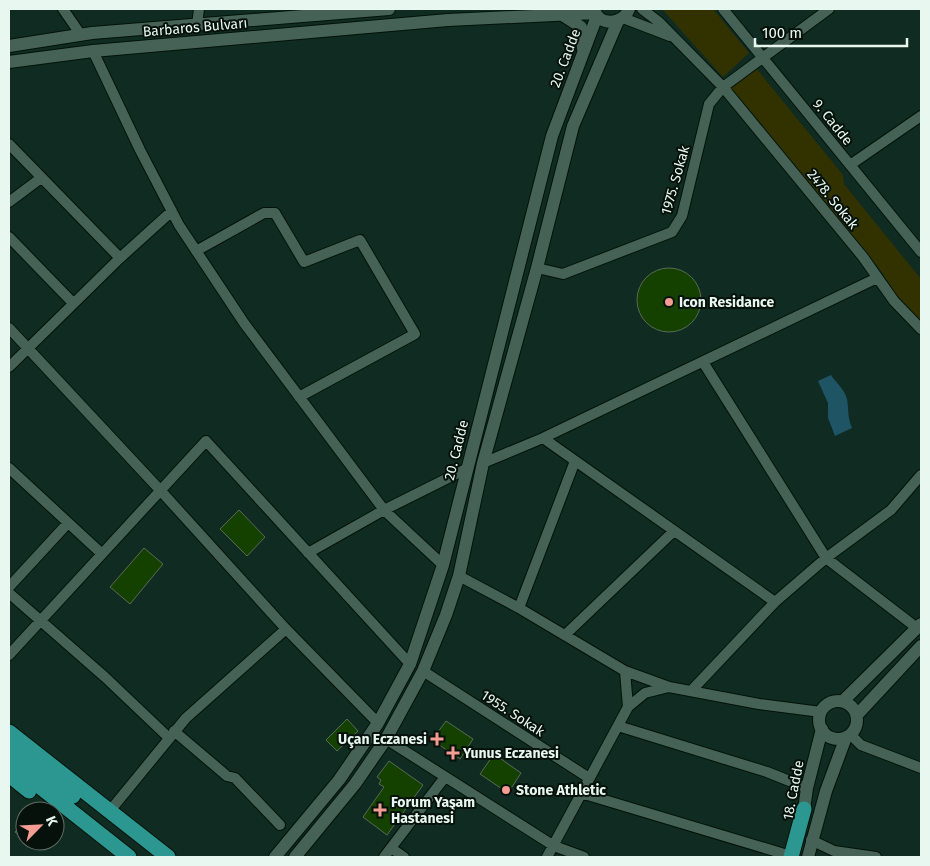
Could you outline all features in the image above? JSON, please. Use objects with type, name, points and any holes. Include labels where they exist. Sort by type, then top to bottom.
[{"type":"main road","points":[[9,732],[168,857]]},
{"type":"main road","points":[[9,746],[151,857]]},
{"type":"main road","points":[[9,762],[129,857]]},
{"type":"main road","points":[[9,775],[42,801]]},
{"type":"main road","points":[[793,857],[804,809]]},
{"type":"main road","points":[[65,820],[112,857]]},
{"type":"street","points":[[63,9],[81,35]]},
{"type":"street","points":[[197,25],[199,9]]},
{"type":"street","name":"Barbaros Bulvarı","points":[[9,46],[81,35],[197,25],[295,13],[389,9]]},
{"type":"street","name":"2478. Sokak","points":[[642,9],[723,87],[894,301],[921,329]]},
{"type":"street","name":"9. Cadde","points":[[723,9],[921,252]]},
{"type":"street","points":[[723,87],[829,9]]},
{"type":"street","points":[[596,12],[604,21],[623,16]]},
{"type":"street","name":"Barbaros Bulvarı","points":[[9,62],[93,51],[448,20],[564,16],[596,12]]},
{"type":"street","name":"20. Cadde","points":[[275,857],[339,780],[378,723],[410,664],[421,626],[444,565],[466,469],[552,136],[596,12]]},
{"type":"street","points":[[564,16],[581,27],[583,51]]},
{"type":"street","points":[[295,857],[355,784],[386,739],[423,671],[446,616],[458,576],[483,463],[537,268],[573,126],[623,16]]},
{"type":"street","name":"2478. Sokak","points":[[623,16],[671,37]]},
{"type":"street","points":[[93,51],[140,150],[172,211],[244,323],[384,510],[444,565]]},
{"type":"street","name":"1975. Sokak","points":[[537,268],[562,274],[672,232],[682,216],[709,104],[723,87]]},
{"type":"street","points":[[850,165],[921,116]]},
{"type":"street","points":[[9,144],[120,258]]},
{"type":"street","points":[[9,202],[41,178]]},
{"type":"street","points":[[9,366],[27,346],[172,211]]},
{"type":"street","points":[[196,251],[264,213],[275,213],[304,262],[360,240],[415,334],[299,397]]},
{"type":"street","points":[[9,236],[73,303]]},
{"type":"street","points":[[483,463],[543,438],[877,278]]},
{"type":"street","points":[[9,328],[160,490],[286,630],[378,723]]},
{"type":"street","points":[[703,362],[826,558],[919,626],[843,701]]},
{"type":"street","points":[[543,438],[775,602]]},
{"type":"street","points":[[9,655],[206,442],[410,664]]},
{"type":"street","points":[[519,608],[575,462]]},
{"type":"street","points":[[9,468],[102,554]]},
{"type":"street","points":[[308,553],[384,510],[466,469]]},
{"type":"street","points":[[691,692],[775,602],[826,558],[891,510],[921,475]]},
{"type":"street","points":[[9,587],[68,523]]},
{"type":"street","points":[[565,635],[674,531]]},
{"type":"street","points":[[458,576],[519,608],[625,671],[669,687],[759,704],[821,712],[826,705],[834,701],[843,701],[849,704],[857,715]]},
{"type":"street","points":[[9,593],[171,734],[227,776],[235,778],[280,825]]},
{"type":"street","points":[[109,812],[171,734],[286,630]]},
{"type":"street","name":"18. Cadde","points":[[810,850],[826,791],[848,736],[855,729],[857,715],[921,646]]},
{"type":"street","name":"1955. Sokak","points":[[423,671],[589,778]]},
{"type":"street","points":[[625,671],[628,707]]},
{"type":"street","points":[[547,857],[628,707],[645,692],[669,687]]},
{"type":"street","name":"18. Cadde","points":[[804,809],[807,788],[822,729],[821,712]]},
{"type":"street","points":[[618,726],[767,772],[807,788]]},
{"type":"street","points":[[822,729],[830,737],[848,736],[861,745],[921,768]]},
{"type":"street","points":[[386,739],[554,846],[584,857]]},
{"type":"street","points":[[384,857],[445,777]]},
{"type":"street","points":[[581,793],[793,857]]},
{"type":"street","points":[[391,848],[404,857]]},
{"type":"street","points":[[810,850],[834,851],[876,857]]},
{"type":"shaded area","points":[[662,9],[713,9],[749,53],[723,77]]},
{"type":"shaded area","points":[[756,68],[843,175],[844,184],[921,279],[921,322],[898,299],[881,271],[730,88]]},
{"type":"water","points":[[831,375],[846,395],[849,420],[852,428],[835,436],[828,418],[828,403],[818,381]]},
{"type":"building","name":"Icon Residance","points":[[669,268],[681,270],[692,277],[699,288],[701,300],[699,312],[692,323],[681,330],[669,332],[657,330],[646,323],[639,312],[637,300],[639,288],[646,277],[657,270]]},
{"type":"building","points":[[239,510],[265,537],[247,556],[220,529]]},
{"type":"building","points":[[144,548],[163,564],[130,604],[110,587]]},
{"type":"building","points":[[347,719],[358,731],[337,751],[326,740]]},
{"type":"building","points":[[446,721],[473,739],[460,759],[432,740]]},
{"type":"building","points":[[494,754],[521,773],[508,793],[480,774]]},
{"type":"building","points":[[389,761],[423,785],[387,835],[363,817],[384,787],[379,784],[381,780],[377,777]]},
{"type":"place","name":"Icon Residance","points":[[669,302]]},
{"type":"place","name":"Uçan Eczanesi","points":[[437,739]]},
{"type":"place","name":"Yunus Eczanesi","points":[[453,753]]},
{"type":"place","name":"Stone Athletic","points":[[506,790]]},
{"type":"place","name":"Forum Yaşam Hastanesi","points":[[380,810]]}]
